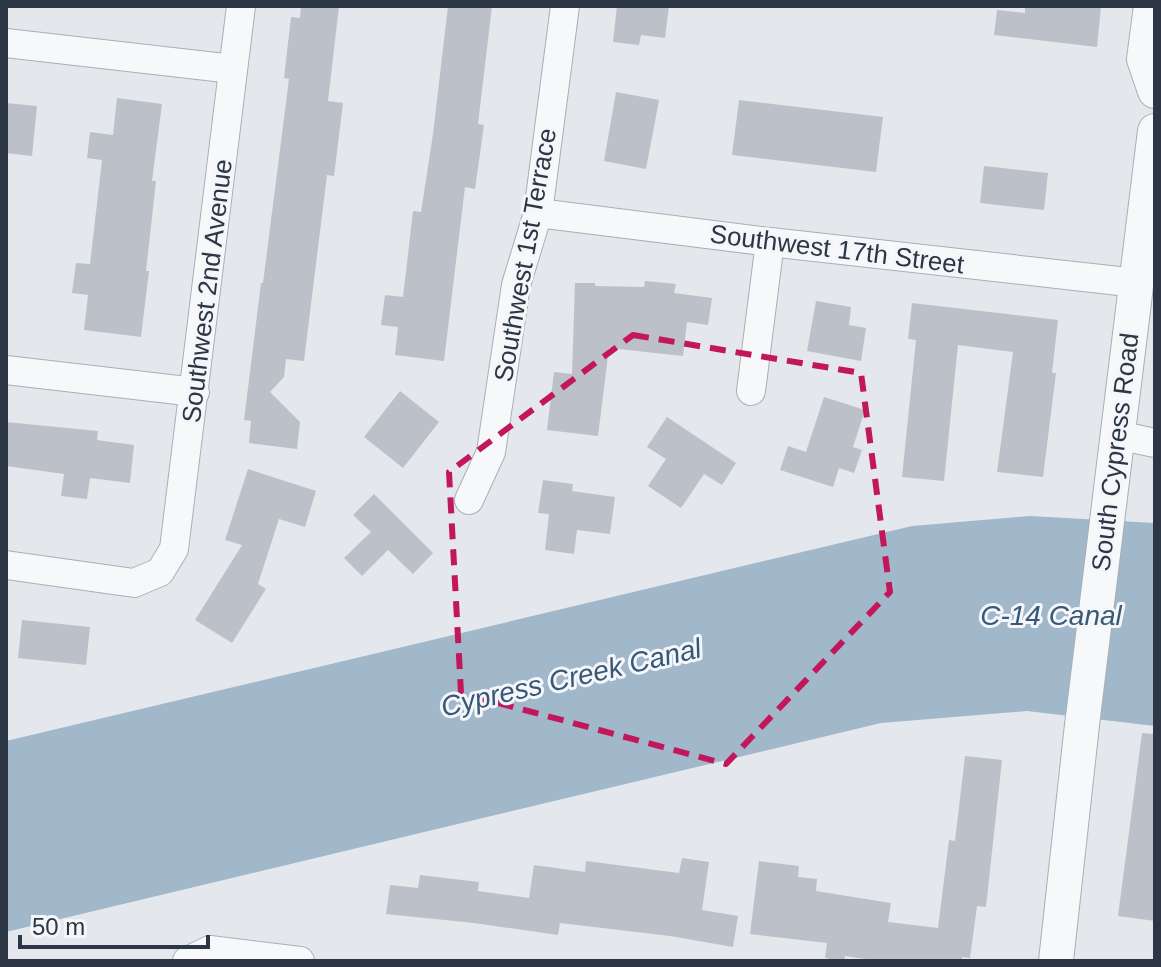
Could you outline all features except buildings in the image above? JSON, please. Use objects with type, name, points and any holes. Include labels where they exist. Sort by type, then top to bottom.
[{"type":"street","name":"Southwest 2nd Avenue","points":[[6,565],[134,583],[160,572],[174,549],[241,6]]},
{"type":"street","name":"Southwest 1st Terrace","points":[[469,500],[491,452],[516,285],[538,213],[565,6]]},
{"type":"street","points":[[1151,6],[1144,59],[1155,91]]},
{"type":"street","points":[[6,43],[233,69]]},
{"type":"street","name":"South Cypress Road","points":[[1056,961],[1155,131]]},
{"type":"street","name":"Southwest 17th Street","points":[[538,213],[1137,283]]},
{"type":"street","points":[[751,391],[770,242]]},
{"type":"street","points":[[6,370],[195,392]]},
{"type":"street","points":[[1117,435],[1155,443]]},
{"type":"street","points":[[187,961],[210,950],[300,961]]},
{"type":"highlighted area","points":[[633,335],[861,373],[890,592],[726,764],[461,693],[449,472]]},
{"type":"water","name":"C-14 Canal","points":[[1030,516],[1155,523],[1155,726],[1027,711],[881,723],[6,932],[6,741],[912,526]]},
{"type":"water label","name":"Cypress Creek Canal","points":[[571,677]]}]
